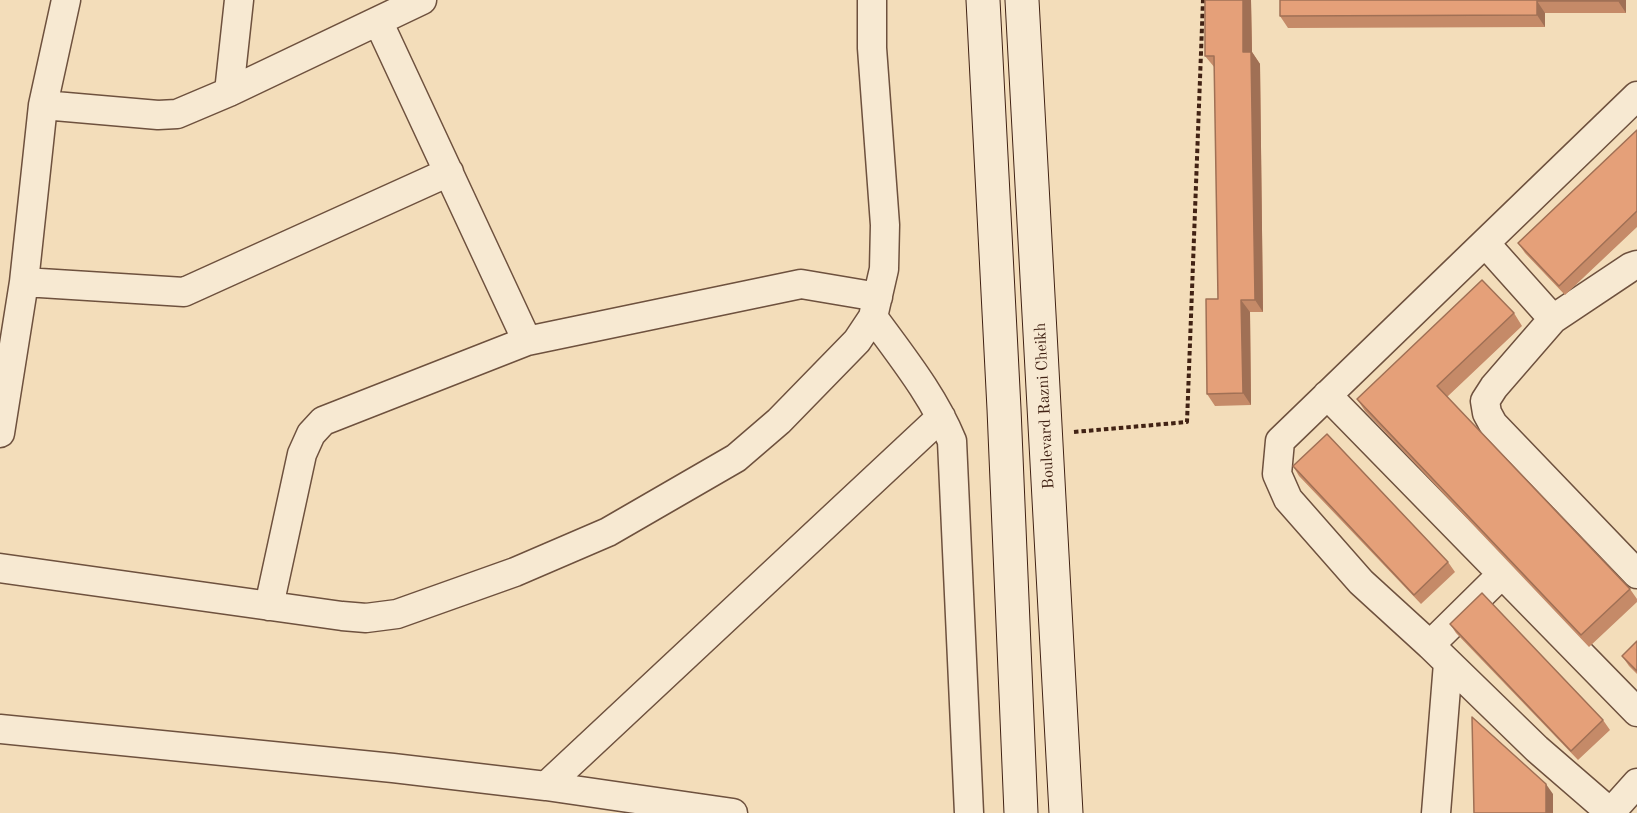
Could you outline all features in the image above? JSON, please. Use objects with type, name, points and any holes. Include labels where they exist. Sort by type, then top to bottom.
[{"type":"main road","points":[[983,0],[1004,409],[1021,813]]},
{"type":"main road","name":"Boulevard Razni Cheikh","points":[[1023,0],[1066,813]]},
{"type":"street","points":[[0,433],[2,403],[24,282],[44,105],[66,0]]},
{"type":"street","points":[[229,92],[239,0]]},
{"type":"street","points":[[44,105],[158,115],[177,114],[229,92],[422,0]]},
{"type":"street","points":[[0,568],[366,618],[397,614],[515,572],[608,532],[736,458],[779,421],[857,341],[875,307],[884,270],[885,225],[872,48],[872,0]]},
{"type":"street","points":[[378,21],[527,341]]},
{"type":"street","points":[[1637,96],[1280,441],[1277,474],[1288,499],[1361,582],[1537,749],[1611,813],[1637,783]]},
{"type":"street","points":[[24,282],[184,292],[448,172]]},
{"type":"street","points":[[1485,243],[1553,319]]},
{"type":"street","points":[[1637,265],[1553,319],[1494,387],[1485,401],[1487,413],[1493,424],[1637,574]]},
{"type":"street","points":[[269,606],[302,454],[311,434],[323,421],[527,341],[801,284],[875,307],[923,385],[952,441],[969,813]]},
{"type":"street","points":[[1327,395],[1637,712]]},
{"type":"street","points":[[546,786],[941,417]]},
{"type":"street","points":[[1436,813],[1439,654],[1502,574]]},
{"type":"street","points":[[0,729],[393,768],[546,786],[733,813]]},
{"type":"path","points":[[1046,434],[1187,422],[1203,0]]},
{"type":"building","points":[[1205,0],[1243,0],[1243,52],[1251,52],[1255,300],[1241,300],[1243,393],[1207,394],[1206,299],[1218,299],[1214,56],[1205,56]]},
{"type":"building","points":[[1280,0],[1618,1],[1537,1],[1537,15],[1280,16]]},
{"type":"building","points":[[1637,130],[1637,211],[1559,286],[1518,243]]},
{"type":"building","points":[[1482,280],[1514,313],[1437,386],[1630,589],[1581,635],[1357,399]]},
{"type":"building","points":[[1327,434],[1448,562],[1414,595],[1293,466]]},
{"type":"building","points":[[1482,593],[1603,720],[1571,751],[1450,624]]},
{"type":"building","points":[[1637,641],[1637,671],[1622,656]]},
{"type":"building","points":[[1472,717],[1546,784],[1546,813],[1474,813]]}]
